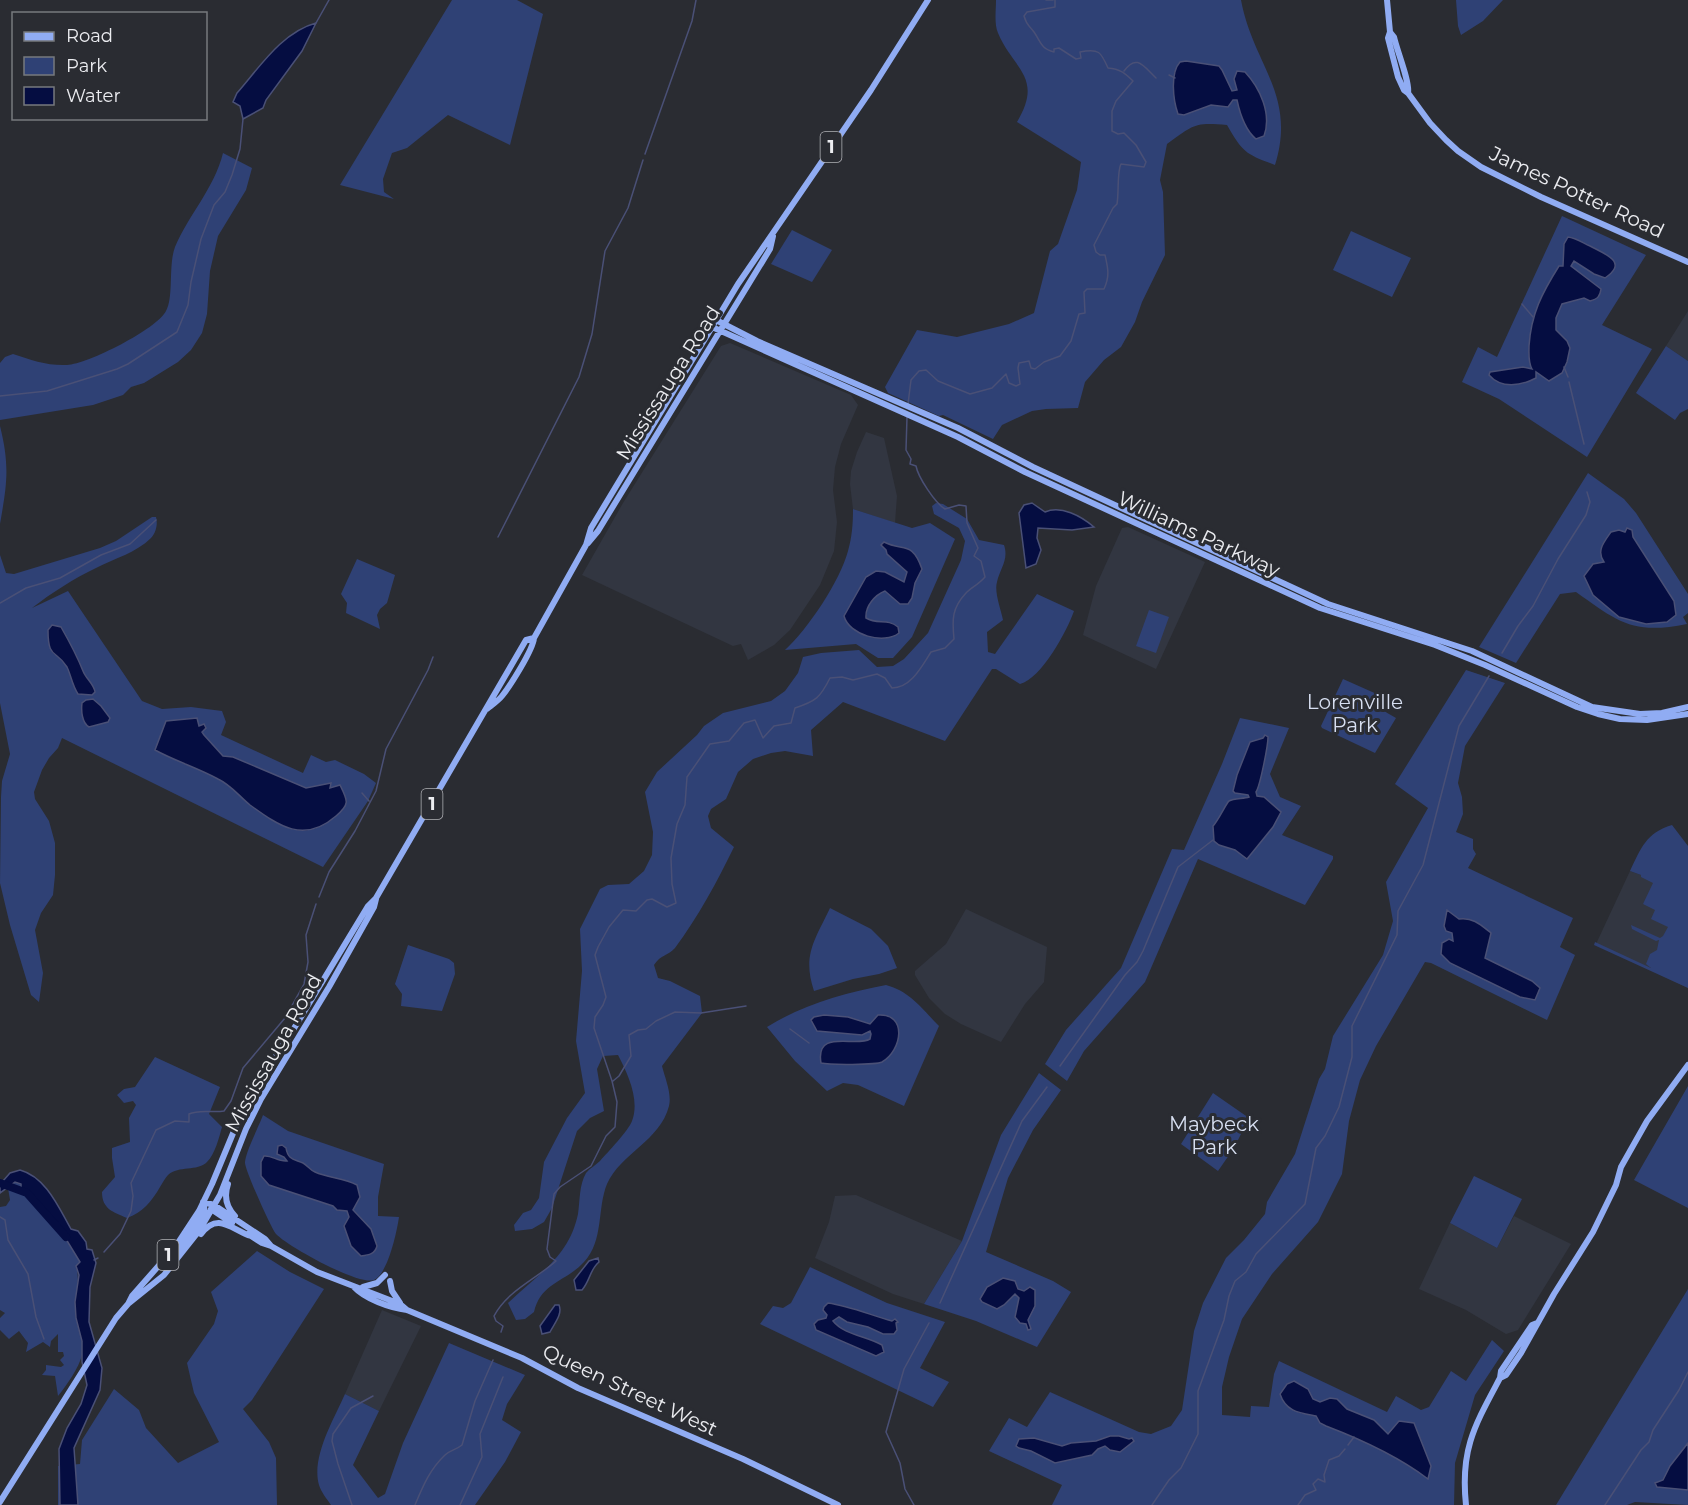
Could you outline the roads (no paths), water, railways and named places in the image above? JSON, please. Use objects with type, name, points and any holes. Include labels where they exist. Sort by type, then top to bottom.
[{"type":"main road","name":"Mississauga Road","points":[[0,1502],[105,1335],[128,1305],[132,1296],[176,1246],[203,1202],[246,1102],[293,1030],[368,906],[376,898],[488,709],[501,697],[533,645],[534,638],[611,493],[716,320],[804,186],[871,90],[927,0]]},
{"type":"main road","name":"James Potter Road","points":[[1388,0],[1390,32],[1388,38],[1394,64],[1404,90],[1446,140],[1481,167],[1541,197],[1688,262]]},
{"type":"main road","name":"Mississauga Road","points":[[585,545],[598,531],[770,249],[773,236]]},
{"type":"main road","name":"Williams Parkway","points":[[716,320],[756,341],[936,418],[1033,467],[1328,604],[1473,651],[1579,702],[1603,709],[1640,714],[1662,713],[1688,707]]},
{"type":"main road","name":"Williams Parkway","points":[[712,327],[934,426],[1025,472],[1320,608],[1444,649],[1598,714],[1632,720],[1660,719],[1688,714]]},
{"type":"main road","name":"Mississauga Road","points":[[128,1305],[150,1288],[181,1256],[213,1207],[261,1099],[329,987],[374,907],[376,898]]},
{"type":"main road","points":[[1466,1505],[1464,1465],[1468,1447],[1478,1419],[1502,1371],[1532,1325],[1537,1323],[1593,1232],[1610,1199],[1618,1175],[1647,1121],[1688,1065]]},
{"type":"main road","points":[[231,1167],[233,1171],[226,1190],[227,1204],[231,1212],[245,1226]]},
{"type":"main road","points":[[174,1264],[176,1257],[205,1212],[203,1202]]},
{"type":"main road","name":"Queen Street West","points":[[203,1202],[245,1226],[271,1246],[317,1272],[354,1287],[361,1287],[400,1304],[406,1310]]},
{"type":"main road","name":"Queen Street West","points":[[213,1207],[262,1244],[271,1246]]},
{"type":"main road","points":[[181,1256],[188,1253],[205,1229],[215,1223],[225,1223],[251,1236]]},
{"type":"main road","points":[[361,1287],[388,1278],[392,1291],[400,1304]]},
{"type":"main road","name":"Queen Street West","points":[[354,1287],[359,1293],[514,1354],[578,1388],[743,1459],[838,1505]]},
{"type":"water","points":[[316,23],[302,51],[266,100],[263,108],[243,119],[240,106],[233,102],[237,93],[272,52],[292,34]]},
{"type":"water","points":[[1180,62],[1219,66],[1232,91],[1237,90],[1234,79],[1237,71],[1245,72],[1260,93],[1263,102],[1267,119],[1264,136],[1256,139],[1249,131],[1241,116],[1237,100],[1233,100],[1228,107],[1211,105],[1184,115],[1178,114],[1174,94],[1175,73]]},
{"type":"water","points":[[1568,237],[1608,255],[1615,263],[1615,267],[1605,278],[1574,261],[1571,266],[1601,289],[1598,297],[1593,300],[1584,298],[1562,304],[1556,318],[1556,330],[1567,341],[1570,348],[1562,373],[1549,381],[1536,372],[1536,378],[1524,383],[1511,385],[1499,382],[1489,375],[1490,372],[1523,367],[1532,369],[1529,355],[1532,324],[1547,285],[1559,266],[1563,266],[1564,244]]},
{"type":"water","points":[[1032,503],[1045,512],[1058,510],[1071,513],[1094,527],[1072,530],[1038,528],[1037,538],[1041,550],[1036,564],[1026,568],[1019,513],[1024,505]]},
{"type":"water","points":[[1627,528],[1632,530],[1633,537],[1674,601],[1676,615],[1667,622],[1646,624],[1619,617],[1593,595],[1584,576],[1593,564],[1604,562],[1601,550],[1611,532],[1619,530],[1625,532]]},
{"type":"water","points":[[884,542],[911,550],[922,569],[908,604],[900,604],[885,591],[871,602],[866,618],[894,624],[898,627],[899,633],[885,638],[876,638],[860,633],[847,623],[844,616],[866,577],[876,571],[885,572],[904,582],[907,572],[887,554],[881,545]]},
{"type":"water","points":[[52,625],[61,627],[84,674],[93,686],[95,692],[92,695],[78,694],[67,667],[51,650],[48,630]]},
{"type":"water","points":[[93,699],[110,718],[108,722],[89,727],[83,720],[82,703]]},
{"type":"water","points":[[197,718],[199,726],[204,724],[206,728],[202,732],[204,735],[223,756],[233,757],[306,788],[331,783],[330,788],[340,785],[346,805],[336,816],[313,829],[292,829],[271,820],[223,781],[155,750],[166,721]]},
{"type":"water","points":[[1265,735],[1268,737],[1267,749],[1256,792],[1257,796],[1264,797],[1281,812],[1273,827],[1247,859],[1235,850],[1214,841],[1213,826],[1229,801],[1249,797],[1233,791],[1237,775],[1250,742],[1263,738]]},
{"type":"water","points":[[1447,910],[1459,919],[1476,922],[1491,933],[1485,958],[1532,981],[1540,988],[1535,1000],[1520,997],[1450,963],[1441,954],[1442,943],[1449,939],[1453,941],[1452,933],[1446,931],[1444,926]]},
{"type":"water","points":[[824,1015],[848,1017],[870,1024],[878,1015],[888,1016],[898,1026],[899,1034],[894,1050],[889,1057],[878,1063],[821,1063],[821,1052],[830,1042],[864,1041],[870,1039],[871,1034],[870,1031],[862,1035],[817,1031],[811,1020]]},
{"type":"water","points":[[282,1145],[290,1157],[313,1171],[357,1185],[360,1197],[353,1210],[371,1229],[377,1246],[373,1252],[361,1256],[351,1246],[344,1226],[349,1217],[347,1211],[337,1210],[333,1206],[269,1185],[261,1176],[261,1162],[264,1156],[287,1161],[277,1154],[278,1146]]},
{"type":"water","points":[[20,1170],[37,1179],[51,1194],[71,1229],[78,1231],[86,1242],[87,1249],[92,1250],[96,1263],[90,1287],[89,1322],[102,1368],[100,1390],[74,1448],[78,1505],[60,1505],[59,1449],[67,1428],[81,1404],[87,1385],[75,1302],[79,1275],[76,1266],[80,1262],[55,1221],[43,1214],[21,1188],[21,1184],[15,1182],[0,1193],[0,1181],[3,1181],[10,1173]]},
{"type":"water","points":[[598,1258],[599,1262],[585,1286],[582,1290],[576,1290],[574,1280],[589,1261]]},
{"type":"water","points":[[1003,1278],[1015,1281],[1018,1289],[1024,1291],[1030,1287],[1035,1290],[1035,1306],[1028,1320],[1031,1329],[1028,1330],[1026,1324],[1020,1323],[1015,1317],[1019,1298],[1015,1294],[997,1309],[980,1299],[987,1287]]},
{"type":"water","points":[[828,1303],[892,1321],[895,1319],[898,1322],[894,1334],[883,1334],[839,1317],[833,1321],[849,1332],[882,1345],[884,1352],[876,1356],[816,1330],[814,1324],[826,1318],[827,1315],[823,1310]]},
{"type":"water","points":[[555,1305],[559,1305],[560,1308],[558,1319],[550,1332],[542,1334],[540,1326]]},
{"type":"water","points":[[1294,1381],[1308,1389],[1313,1399],[1320,1402],[1330,1398],[1337,1399],[1347,1409],[1374,1420],[1388,1434],[1399,1421],[1414,1423],[1431,1466],[1428,1479],[1379,1449],[1320,1423],[1316,1416],[1290,1408],[1280,1394],[1287,1384]]},
{"type":"water","points":[[1110,1436],[1132,1438],[1134,1441],[1120,1452],[1110,1450],[1105,1446],[1092,1455],[1055,1463],[1016,1446],[1019,1439],[1034,1438],[1062,1446],[1096,1441]]},
{"type":"water","points":[[1688,1443],[1688,1490],[1657,1487],[1655,1483],[1663,1480],[1670,1466]]},
{"type":"waterway","points":[[316,23],[329,0]]},
{"type":"waterway","points":[[645,154],[692,21],[696,0]]},
{"type":"waterway","points":[[1046,0],[1053,0]]},
{"type":"waterway","points":[[908,404],[911,380],[919,371],[926,370],[938,381],[970,394],[992,388],[1006,374],[1009,383],[1016,386],[1020,384],[1019,363],[1029,361],[1031,368],[1035,369],[1044,362],[1060,356],[1071,341],[1079,314],[1085,313],[1084,292],[1087,289],[1104,289],[1106,284],[1108,272],[1105,255],[1096,252],[1094,245],[1117,204],[1121,164],[1144,167],[1146,162],[1136,145],[1124,133],[1118,134],[1112,131],[1112,111],[1116,101],[1133,81],[1122,72],[1108,68],[1098,52],[1080,52],[1081,58],[1076,59],[1059,48],[1054,49],[1054,52],[1043,47],[1024,16],[1027,12],[1055,7],[1055,0]]},
{"type":"waterway","points":[[1124,71],[1137,62],[1156,78]]},
{"type":"waterway","points":[[1169,75],[1175,78]]},
{"type":"waterway","points":[[0,396],[47,391],[117,369],[177,332],[188,305],[201,239],[214,205],[225,192],[232,175],[240,149],[243,119]]},
{"type":"waterway","points":[[498,537],[579,377],[592,334],[605,251],[628,208],[643,160]]},
{"type":"waterway","points":[[1522,304],[1533,317]]},
{"type":"waterway","points":[[1564,367],[1568,377]]},
{"type":"waterway","points":[[1569,382],[1584,444]]},
{"type":"waterway","points":[[501,1332],[503,1326],[496,1321],[494,1316],[506,1299],[556,1261],[550,1257],[547,1249],[554,1194],[560,1187],[591,1166],[606,1136],[615,1127],[617,1102],[594,1028],[595,1017],[606,997],[595,955],[609,927],[623,910],[636,911],[647,900],[652,899],[667,907],[676,903],[672,884],[671,858],[677,824],[685,805],[687,777],[710,744],[729,741],[744,723],[755,720],[763,738],[774,726],[791,723],[795,708],[817,698],[830,678],[842,677],[853,680],[877,674],[885,678],[892,688],[905,684],[920,670],[931,652],[945,648],[954,639],[953,620],[958,604],[966,593],[985,577],[981,561],[974,556],[978,548],[967,523],[966,506],[959,505],[945,509],[928,489],[916,466],[910,464],[911,459],[906,450],[907,417]]},
{"type":"waterway","points":[[1502,653],[1533,606],[1558,559],[1586,515],[1590,502],[1587,492]]},
{"type":"waterway","points":[[0,603],[26,588],[60,578],[101,555],[130,544],[156,520]]},
{"type":"waterway","points":[[319,897],[329,872],[355,831],[376,791],[386,749],[433,657]]},
{"type":"waterway","points":[[1152,1505],[1169,1480],[1181,1468],[1198,1434],[1198,1391],[1224,1320],[1235,1281],[1246,1272],[1256,1254],[1305,1204],[1316,1148],[1325,1136],[1339,1107],[1352,1057],[1352,1026],[1397,935],[1398,911],[1423,865],[1459,726],[1489,676]]},
{"type":"waterway","points":[[362,793],[369,801]]},
{"type":"waterway","points":[[1060,1066],[1125,975],[1137,962],[1178,867],[1213,840]]},
{"type":"waterway","points":[[104,1252],[120,1234],[131,1211],[133,1196],[131,1183],[156,1130],[175,1121],[189,1122],[189,1114],[202,1111],[224,1111],[231,1101],[243,1068],[285,1018],[304,984],[308,962],[306,935],[316,904]]},
{"type":"waterway","points":[[613,1081],[619,1076],[631,1056],[629,1035],[646,1029],[656,1021],[675,1012],[701,1013],[746,1006]]},
{"type":"waterway","points":[[790,1029],[809,1043]]},
{"type":"waterway","points":[[940,1303],[1022,1121],[1047,1087]]},
{"type":"waterway","points":[[0,1183],[27,1193],[66,1237]]},
{"type":"waterway","points":[[0,1217],[5,1220],[8,1240],[28,1274],[36,1317],[44,1339]]},
{"type":"waterway","points":[[94,1260],[98,1258]]},
{"type":"waterway","points":[[914,1505],[905,1489],[900,1463],[886,1432],[904,1369],[929,1323]]},
{"type":"waterway","points":[[415,1505],[435,1466],[447,1453],[462,1445],[475,1401],[493,1360]]},
{"type":"waterway","points":[[1605,1505],[1641,1450],[1649,1442],[1653,1430],[1688,1372]]},
{"type":"waterway","points":[[460,1505],[482,1457],[480,1434],[503,1377]]},
{"type":"waterway","points":[[352,1505],[338,1464],[332,1441],[333,1434],[351,1408],[373,1396]]},
{"type":"waterway","points":[[1348,1445],[1354,1437]]},
{"type":"waterway","points":[[1298,1505],[1305,1495],[1316,1490],[1313,1484],[1318,1479],[1325,1482],[1324,1475],[1329,1460],[1339,1456],[1345,1449]]},
{"type":"park label","name":"Lorenville Park","points":[[1355,714]]},
{"type":"park label","name":"Maybeck Park","points":[[1214,1136]]}]
